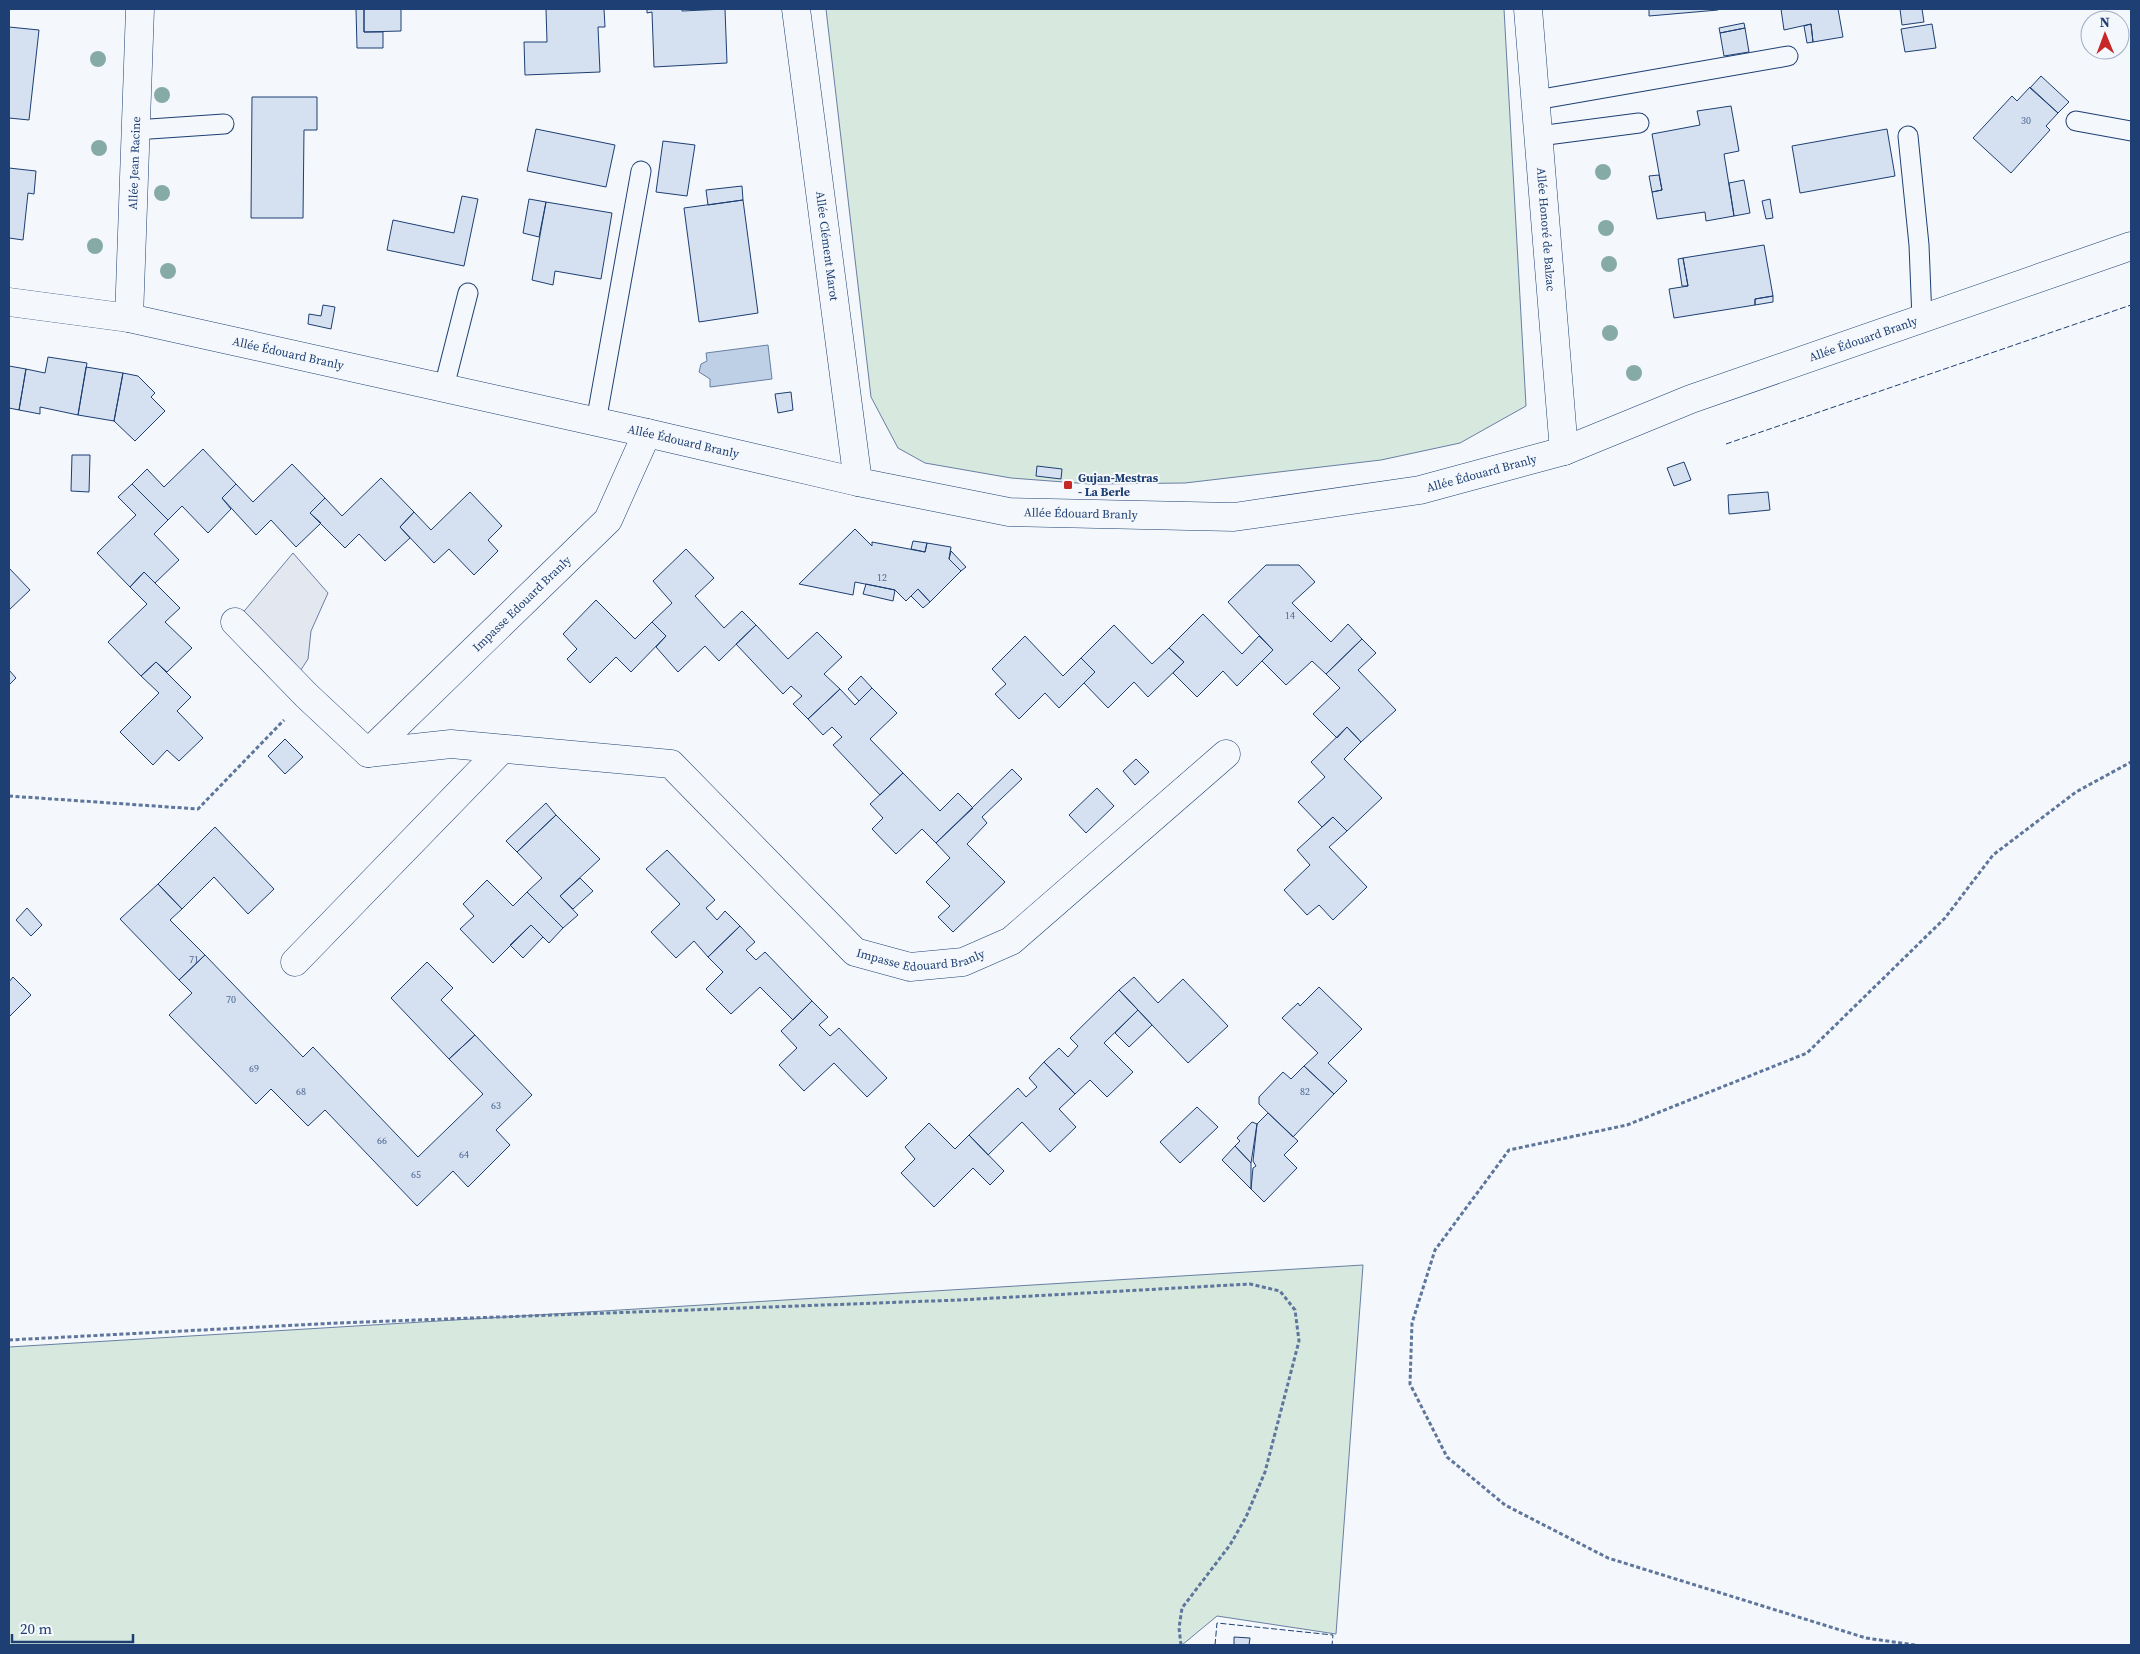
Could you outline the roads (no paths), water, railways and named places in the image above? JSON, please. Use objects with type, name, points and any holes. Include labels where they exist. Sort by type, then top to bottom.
[{"type":"street","name":"Allée Jean Racine","points":[[129,318],[140,9]]},
{"type":"street","name":"Allée Clément Marot","points":[[796,9],[858,482]]},
{"type":"street","name":"Allée Honoré de Balzac","points":[[1528,9],[1564,451]]},
{"type":"street","name":"Allée Édouard Branly","points":[[9,302],[129,318],[648,433],[858,482],[1009,512],[1234,518],[1420,490],[1564,451],[1692,399],[2131,244]]},
{"type":"street","name":"Impasse Edouard Branly","points":[[368,753],[608,520],[648,433]]},
{"type":"street","points":[[235,622],[306,696],[368,753]]},
{"type":"street","name":"Impasse Edouard Branly","points":[[368,753],[451,744],[672,764],[855,952],[910,967],[963,962],[1011,941],[1226,754]]},
{"type":"street","points":[[295,962],[502,749]]},
{"type":"lane","points":[[1536,100],[1788,56]]},
{"type":"lane","points":[[2076,120],[2131,131]]},
{"type":"lane","points":[[1539,136],[1639,123]]},
{"type":"lane","points":[[135,130],[224,124]]},
{"type":"lane","points":[[1908,136],[1919,245],[1922,319]]},
{"type":"lane","points":[[596,422],[641,171]]},
{"type":"lane","points":[[444,388],[468,293]]},
{"type":"water","points":[[768,345],[772,379],[710,387],[710,379],[699,372],[701,364],[707,361],[706,353]]},
{"type":"place","name":"Gujan-Mestras - La Berle","points":[[1068,485]]}]
